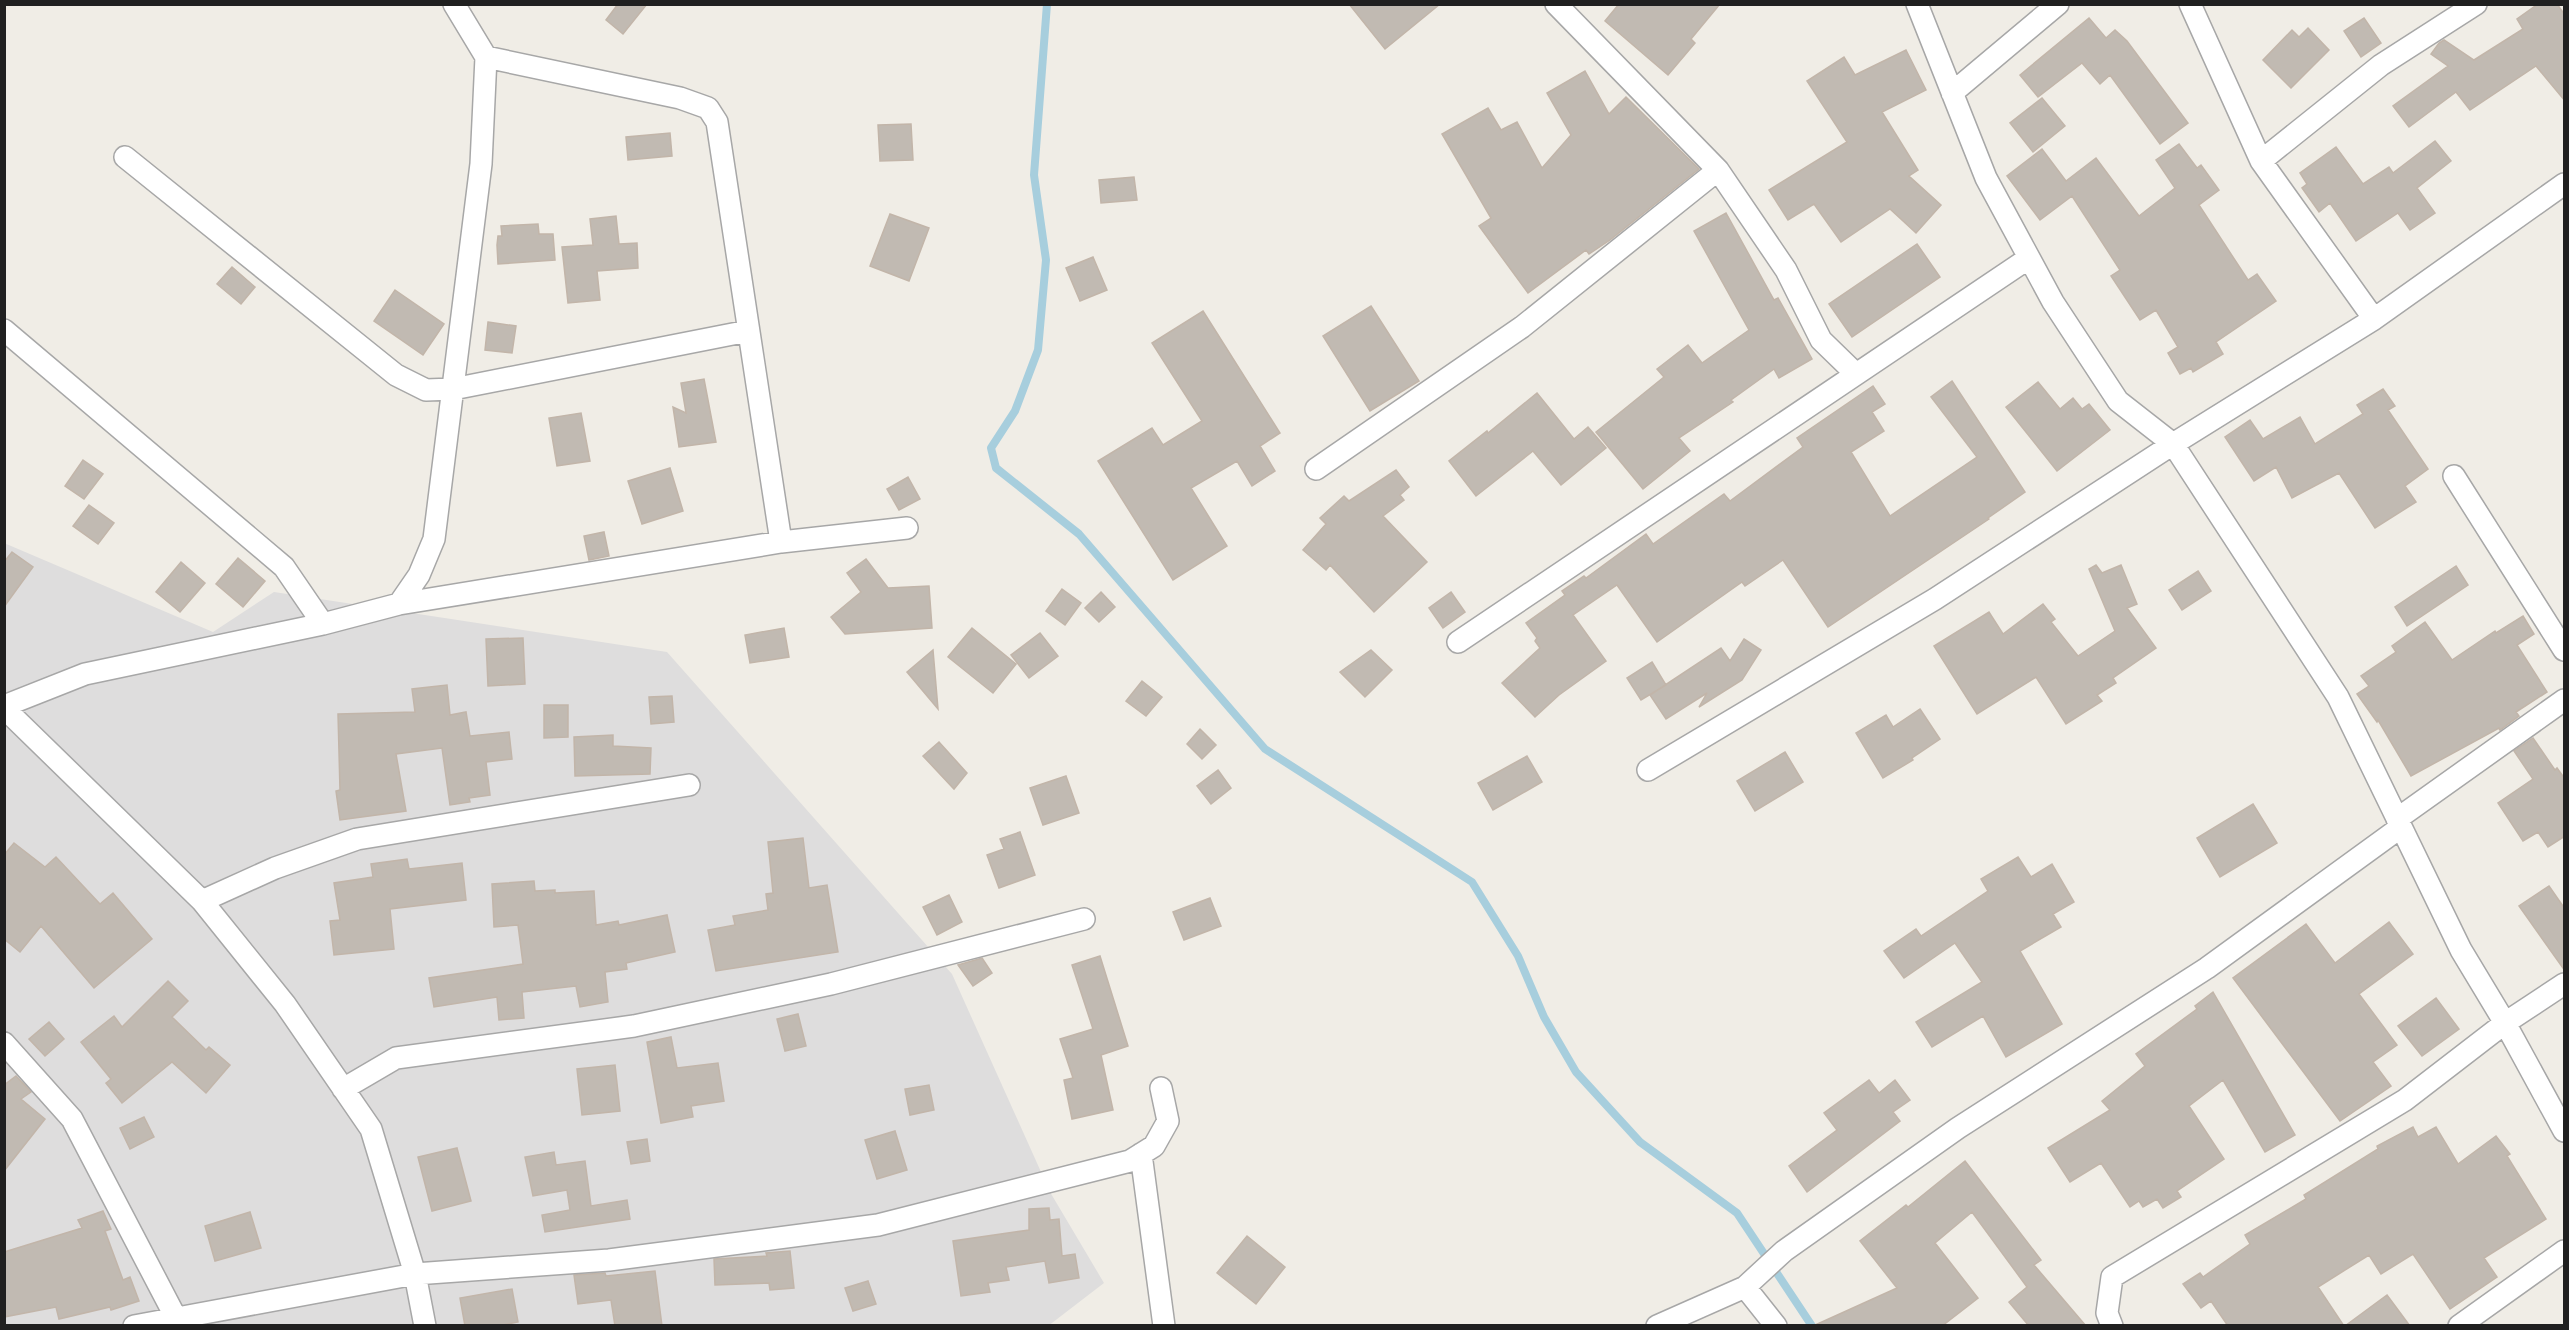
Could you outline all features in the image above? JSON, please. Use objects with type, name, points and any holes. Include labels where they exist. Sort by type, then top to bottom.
[{"type":"street","points":[[399,604],[419,574],[434,539],[482,164],[486,57],[453,4]]},
{"type":"street","points":[[1556,4],[1718,170],[1786,270],[1821,340],[1856,374]]},
{"type":"street","points":[[1917,4],[1986,178],[2053,302],[2118,401],[2173,444],[2338,697],[2461,950],[2565,1131]]},
{"type":"street","points":[[1952,93],[2058,4]]},
{"type":"street","points":[[2190,4],[2261,161],[2374,319]]},
{"type":"street","points":[[2261,161],[2381,65],[2476,4]]},
{"type":"street","points":[[486,57],[680,98],[708,108],[717,122],[781,542]]},
{"type":"street","points":[[125,157],[396,375],[426,390],[453,389],[748,331]]},
{"type":"street","points":[[1316,470],[1522,327],[1718,170]]},
{"type":"street","points":[[1648,770],[1935,599],[2173,444],[2374,319],[2565,184]]},
{"type":"street","points":[[1458,642],[2029,258]]},
{"type":"street","points":[[4,330],[284,567],[322,624]]},
{"type":"street","points":[[2454,476],[2565,650]]},
{"type":"street","points":[[425,1326],[415,1274],[371,1129],[285,1004],[202,901],[4,707],[85,674],[322,624],[399,604],[781,542],[907,528]]},
{"type":"street","points":[[1657,1326],[1751,1281],[1784,1251],[1958,1128],[2207,968],[2565,700]]},
{"type":"street","points":[[202,901],[275,868],[357,839],[689,785]]},
{"type":"street","points":[[343,1089],[396,1058],[634,1026],[831,984],[1084,919]]},
{"type":"street","points":[[2112,1326],[2107,1313],[2112,1277],[2405,1100],[2505,1023],[2565,984]]},
{"type":"street","points":[[4,1043],[72,1119],[176,1318]]},
{"type":"street","points":[[134,1326],[415,1274],[609,1260],[878,1225],[1130,1161],[1154,1146],[1168,1121],[1161,1088]]},
{"type":"street","points":[[1142,1154],[1164,1326]]},
{"type":"street","points":[[2458,1326],[2565,1251]]},
{"type":"street","points":[[1751,1281],[1776,1326]]},
{"type":"shaded area","points":[[4,543],[213,632],[274,592],[667,652],[952,974],[1050,1192],[1104,1283],[1048,1326],[5,1325]]},
{"type":"building","points":[[618,4],[647,4],[623,34],[606,20]]},
{"type":"building","points":[[1349,4],[1440,4],[1385,49]]},
{"type":"building","points":[[1619,4],[1720,4],[1691,39],[1695,43],[1668,75],[1605,21]]},
{"type":"building","points":[[2538,4],[2557,4],[2565,15],[2565,101],[2536,66],[2470,110],[2456,92],[2409,127],[2393,106],[2448,66],[2431,54],[2439,43],[2444,40],[2474,60],[2523,29],[2517,19]]},
{"type":"building","points":[[2089,18],[2106,38],[2115,30],[2127,41],[2188,123],[2160,144],[2110,75],[2100,84],[2082,63],[2038,97],[2020,75]]},
{"type":"building","points":[[2364,18],[2381,43],[2361,57],[2344,31]]},
{"type":"building","points":[[2308,28],[2329,50],[2291,88],[2263,60],[2292,30],[2299,37]]},
{"type":"building","points":[[1906,50],[1926,90],[1882,112],[1918,170],[1909,176],[1941,205],[1916,233],[1890,209],[1841,242],[1814,204],[1788,220],[1769,190],[1847,142],[1807,81],[1844,57],[1855,75]]},
{"type":"building","points":[[1585,71],[1609,114],[1626,97],[1699,169],[1610,240],[1589,254],[1586,250],[1528,293],[1479,226],[1491,218],[1442,134],[1488,108],[1501,130],[1517,122],[1542,168],[1571,135],[1547,93]]},
{"type":"building","points":[[2042,98],[2065,126],[2033,152],[2010,123]]},
{"type":"building","points":[[911,124],[913,160],[880,161],[878,125]]},
{"type":"building","points":[[670,133],[672,156],[628,160],[626,137]]},
{"type":"building","points":[[2435,141],[2451,161],[2417,188],[2435,213],[2410,230],[2398,213],[2356,241],[2330,203],[2319,212],[2302,188],[2307,184],[2300,173],[2336,147],[2363,184],[2389,167],[2393,173]]},
{"type":"building","points":[[2179,144],[2197,168],[2201,165],[2219,190],[2199,205],[2248,280],[2257,274],[2276,301],[2216,342],[2223,354],[2193,372],[2191,368],[2180,374],[2168,353],[2178,347],[2156,310],[2140,320],[2111,276],[2120,270],[2072,196],[2040,220],[2007,176],[2042,149],[2066,181],[2096,158],[2139,216],[2175,188],[2156,160]]},
{"type":"building","points":[[1134,177],[1137,200],[1101,203],[1099,180]]},
{"type":"building","points":[[1726,213],[1774,300],[1778,298],[1812,359],[1779,378],[1774,369],[1731,400],[1733,402],[1679,438],[1690,451],[1643,489],[1596,432],[1664,377],[1657,369],[1688,345],[1702,363],[1749,330],[1694,231]]},
{"type":"building","points":[[890,214],[929,228],[909,281],[870,266]]},
{"type":"building","points":[[616,216],[619,244],[637,243],[638,268],[597,271],[600,300],[568,303],[562,247],[593,245],[590,219]]},
{"type":"building","points":[[538,224],[539,234],[553,234],[555,260],[498,264],[497,245],[498,236],[502,236],[501,226]]},
{"type":"building","points":[[1917,244],[1940,277],[1852,337],[1829,304]]},
{"type":"building","points":[[1093,257],[1107,290],[1080,301],[1066,268]]},
{"type":"building","points":[[232,267],[255,287],[241,304],[217,284]]},
{"type":"building","points":[[395,290],[444,324],[423,355],[374,321]]},
{"type":"building","points":[[1371,306],[1419,381],[1370,411],[1323,336]]},
{"type":"building","points":[[1203,311],[1280,433],[1260,446],[1275,471],[1252,486],[1237,461],[1191,488],[1227,546],[1173,580],[1098,461],[1152,428],[1163,445],[1202,421],[1152,343]]},
{"type":"building","points":[[488,322],[516,326],[512,353],[485,350]]},
{"type":"building","points":[[704,379],[716,442],[679,447],[673,407],[686,413],[681,383]]},
{"type":"building","points":[[1952,381],[2025,492],[1989,519],[1828,627],[1783,560],[1745,586],[1742,582],[1657,642],[1617,585],[1573,615],[1606,661],[1559,695],[1535,717],[1502,683],[1540,648],[1535,641],[1537,638],[1526,623],[1565,595],[1562,591],[1584,576],[1586,578],[1646,534],[1653,544],[1724,494],[1730,501],[1803,447],[1797,438],[1873,386],[1885,404],[1872,412],[1884,431],[1851,452],[1890,516],[1977,457],[1931,397]]},
{"type":"building","points":[[2038,382],[2060,409],[2073,398],[2082,409],[2089,404],[2110,430],[2057,471],[2006,407]]},
{"type":"building","points":[[2383,389],[2395,406],[2388,410],[2428,469],[2405,486],[2416,502],[2375,528],[2339,473],[2292,498],[2276,467],[2254,481],[2225,437],[2250,420],[2263,439],[2300,417],[2315,444],[2363,414],[2357,405]]},
{"type":"building","points":[[1537,393],[1574,439],[1588,427],[1606,448],[1561,485],[1533,451],[1476,496],[1449,461]]},
{"type":"building","points":[[581,413],[590,461],[557,466],[549,418]]},
{"type":"building","points":[[83,460],[103,474],[84,499],[65,486]]},
{"type":"building","points":[[670,468],[683,511],[642,524],[628,481]]},
{"type":"building","points":[[1396,470],[1409,487],[1400,495],[1404,500],[1383,516],[1427,562],[1374,612],[1330,565],[1326,570],[1303,550],[1326,524],[1320,518],[1344,496],[1349,501]]},
{"type":"building","points":[[908,477],[920,499],[899,510],[887,489]]},
{"type":"building","points":[[89,505],[114,523],[98,544],[73,526]]},
{"type":"building","points":[[604,532],[609,556],[589,560],[584,536]]},
{"type":"building","points":[[12,552],[33,567],[4,607],[4,562]]},
{"type":"building","points":[[238,558],[265,581],[243,607],[216,584]]},
{"type":"building","points":[[866,559],[888,588],[929,586],[932,628],[845,634],[831,617],[861,592],[847,573]]},
{"type":"building","points":[[181,562],[205,583],[180,612],[156,592]]},
{"type":"building","points":[[2096,565],[2102,573],[2121,565],[2137,604],[2127,608],[2156,648],[2113,678],[2116,683],[2097,695],[2102,701],[2066,724],[2036,677],[1977,714],[1934,646],[1989,612],[2003,634],[2043,604],[2055,619],[2051,622],[2078,656],[2115,631],[2089,569]]},
{"type":"building","points":[[2456,566],[2468,585],[2407,626],[2395,607]]},
{"type":"building","points":[[2198,571],[2211,591],[2182,610],[2169,590]]},
{"type":"building","points":[[1062,589],[1081,603],[1065,625],[1046,611]]},
{"type":"building","points":[[1101,592],[1115,607],[1099,622],[1085,608]]},
{"type":"building","points":[[1451,592],[1465,612],[1443,628],[1429,608]]},
{"type":"building","points":[[2523,616],[2534,634],[2517,645],[2547,692],[2516,712],[2519,716],[2500,730],[2499,728],[2411,776],[2378,720],[2377,722],[2357,694],[2369,686],[2361,676],[2396,652],[2392,646],[2425,622],[2452,660],[2495,631],[2496,633]]},
{"type":"building","points":[[784,628],[789,657],[750,663],[745,635]]},
{"type":"building","points":[[972,628],[1016,664],[993,693],[948,657]]},
{"type":"building","points":[[1040,633],[1058,656],[1029,678],[1011,655]]},
{"type":"building","points":[[523,638],[525,684],[488,686],[486,639]]},
{"type":"building","points":[[1744,639],[1761,650],[1742,680],[1699,707],[1707,693],[1666,719],[1650,695],[1721,648],[1730,661]]},
{"type":"building","points":[[933,650],[938,709],[907,672]]},
{"type":"building","points":[[1371,650],[1392,670],[1365,697],[1340,672]]},
{"type":"building","points":[[1652,662],[1666,685],[1641,700],[1627,678]]},
{"type":"building","points":[[1142,681],[1162,697],[1146,716],[1126,701]]},
{"type":"building","points":[[447,685],[450,715],[466,712],[470,736],[509,732],[512,759],[486,762],[490,795],[469,798],[470,802],[450,805],[442,748],[396,754],[406,811],[340,820],[336,791],[340,790],[338,714],[415,712],[412,689]]},
{"type":"building","points":[[672,696],[674,722],[651,724],[649,697]]},
{"type":"building","points":[[544,705],[568,705],[568,737],[544,738]]},
{"type":"building","points":[[1920,709],[1940,739],[1912,758],[1913,760],[1883,778],[1856,733],[1886,715],[1893,727]]},
{"type":"building","points":[[1200,729],[1216,745],[1202,759],[1187,744]]},
{"type":"building","points":[[613,735],[613,746],[651,748],[650,774],[575,776],[574,737]]},
{"type":"building","points":[[2533,738],[2555,770],[2557,768],[2565,779],[2565,836],[2548,847],[2538,832],[2523,841],[2498,803],[2533,779],[2514,751]]},
{"type":"building","points":[[939,742],[967,773],[954,789],[923,756]]},
{"type":"building","points":[[1785,752],[1803,782],[1755,811],[1737,781]]},
{"type":"building","points":[[1527,756],[1542,782],[1493,810],[1478,783]]},
{"type":"building","points":[[1218,770],[1231,788],[1211,804],[1197,786]]},
{"type":"building","points":[[1066,776],[1079,813],[1043,825],[1030,788]]},
{"type":"building","points":[[2253,804],[2277,843],[2220,877],[2197,838]]},
{"type":"building","points":[[1020,832],[1035,875],[999,888],[987,855],[1004,849],[1000,839]]},
{"type":"building","points":[[803,838],[809,888],[827,885],[838,952],[716,971],[708,930],[735,925],[733,916],[768,910],[766,894],[773,893],[768,842]]},
{"type":"building","points":[[14,843],[45,867],[56,857],[100,904],[113,893],[152,939],[94,988],[41,926],[20,952],[4,939],[4,855]]},
{"type":"building","points":[[2018,857],[2031,877],[2052,864],[2074,902],[2053,914],[2061,927],[2020,951],[2062,1024],[2006,1057],[1983,1016],[1932,1047],[1916,1022],[1982,982],[1955,943],[1904,978],[1884,951],[1916,929],[1921,936],[1988,891],[1981,879]]},
{"type":"building","points":[[407,859],[409,869],[462,863],[466,900],[390,909],[394,949],[334,955],[330,921],[340,920],[334,883],[373,877],[371,864]]},
{"type":"building","points":[[534,881],[535,891],[555,890],[555,893],[594,891],[596,925],[618,921],[619,925],[667,915],[675,952],[626,963],[627,969],[605,972],[608,1002],[580,1007],[576,986],[522,992],[524,1018],[499,1020],[497,997],[434,1007],[429,978],[523,964],[518,925],[494,927],[492,884]]},
{"type":"building","points":[[2549,886],[2565,909],[2565,971],[2519,906]]},
{"type":"building","points":[[949,895],[962,922],[937,935],[923,907]]},
{"type":"building","points":[[1210,898],[1221,926],[1184,940],[1173,912]]},
{"type":"building","points":[[2389,922],[2413,954],[2359,994],[2397,1045],[2373,1062],[2391,1086],[2340,1121],[2233,978],[2306,924],[2335,963]]},
{"type":"building","points":[[1100,956],[1128,1046],[1101,1055],[1113,1110],[1072,1119],[1064,1080],[1073,1078],[1060,1039],[1093,1029],[1072,965]]},
{"type":"building","points":[[982,958],[992,973],[973,986],[958,965]]},
{"type":"building","points":[[168,981],[188,1001],[172,1017],[206,1050],[209,1047],[230,1065],[206,1093],[172,1062],[122,1103],[106,1083],[111,1079],[81,1042],[114,1016],[122,1027]]},
{"type":"building","points":[[2213,992],[2295,1135],[2265,1152],[2223,1080],[2189,1106],[2224,1159],[2177,1191],[2181,1197],[2163,1208],[2157,1199],[2143,1207],[2139,1201],[2130,1207],[2101,1163],[2070,1182],[2048,1148],[2110,1110],[2102,1101],[2145,1066],[2136,1054],[2197,1009],[2195,1006]]},
{"type":"building","points":[[2436,998],[2459,1029],[2422,1056],[2398,1026]]},
{"type":"building","points":[[798,1014],[806,1046],[785,1051],[777,1019]]},
{"type":"building","points":[[49,1022],[64,1039],[45,1056],[29,1039]]},
{"type":"building","points":[[671,1037],[677,1068],[718,1063],[724,1101],[691,1106],[693,1117],[661,1123],[647,1042]]},
{"type":"building","points":[[615,1065],[620,1111],[582,1115],[577,1069]]},
{"type":"building","points":[[16,1076],[31,1092],[21,1099],[45,1119],[4,1171],[4,1085]]},
{"type":"building","points":[[1869,1080],[1879,1093],[1895,1080],[1910,1100],[1893,1112],[1900,1121],[1807,1192],[1789,1166],[1837,1130],[1824,1113]]},
{"type":"building","points":[[929,1085],[934,1110],[910,1115],[905,1089]]},
{"type":"building","points":[[144,1117],[154,1137],[130,1149],[120,1128]]},
{"type":"building","points":[[2413,1127],[2418,1137],[2436,1127],[2458,1164],[2496,1136],[2510,1154],[2507,1156],[2546,1219],[2484,1258],[2497,1277],[2450,1309],[2413,1254],[2381,1274],[2369,1255],[2318,1287],[2344,1326],[2228,1326],[2211,1301],[2201,1308],[2183,1284],[2200,1273],[2203,1277],[2250,1244],[2245,1235],[2306,1199],[2304,1195],[2378,1149],[2377,1146]]},
{"type":"building","points":[[895,1131],[907,1170],[877,1179],[865,1140]]},
{"type":"building","points":[[647,1139],[650,1161],[631,1164],[627,1142]]},
{"type":"building","points":[[457,1148],[471,1201],[432,1211],[418,1157]]},
{"type":"building","points":[[554,1152],[556,1165],[585,1161],[591,1206],[627,1200],[630,1219],[545,1232],[542,1215],[570,1210],[567,1190],[533,1196],[525,1157]]},
{"type":"building","points":[[1965,1161],[2041,1260],[2034,1265],[2086,1326],[2029,1326],[2009,1302],[2027,1287],[1972,1212],[1935,1243],[1978,1298],[1942,1326],[1813,1326],[1897,1288],[1860,1241],[1906,1205],[1908,1207]]},
{"type":"building","points":[[1049,1208],[1050,1220],[1059,1219],[1062,1256],[1075,1254],[1079,1278],[1049,1283],[1045,1261],[1006,1267],[1009,1280],[988,1283],[990,1292],[961,1296],[953,1241],[1029,1230],[1029,1209]]},
{"type":"building","points":[[103,1211],[111,1229],[105,1231],[123,1280],[130,1277],[139,1301],[111,1310],[110,1307],[59,1319],[56,1307],[4,1317],[4,1252],[82,1228],[78,1220]]},
{"type":"building","points":[[250,1212],[261,1248],[215,1261],[205,1226]]},
{"type":"building","points":[[1247,1236],[1285,1267],[1256,1304],[1217,1273]]},
{"type":"building","points":[[790,1251],[794,1288],[770,1290],[769,1283],[715,1285],[714,1259],[767,1256],[766,1253]]},
{"type":"building","points":[[655,1271],[662,1326],[615,1326],[611,1300],[578,1304],[574,1275],[605,1273],[606,1276]]},
{"type":"building","points":[[868,1281],[876,1304],[853,1311],[845,1288]]},
{"type":"building","points":[[512,1289],[518,1322],[498,1326],[465,1326],[460,1298]]},
{"type":"building","points":[[2387,1295],[2410,1326],[2345,1326]]},
{"type":"waterway","points":[[1047,4],[1034,175],[1046,260],[1038,350],[1015,411],[991,448],[996,468],[1079,534],[1265,749],[1472,882],[1518,956],[1544,1017],[1576,1072],[1640,1142],[1737,1213],[1812,1326]]}]
